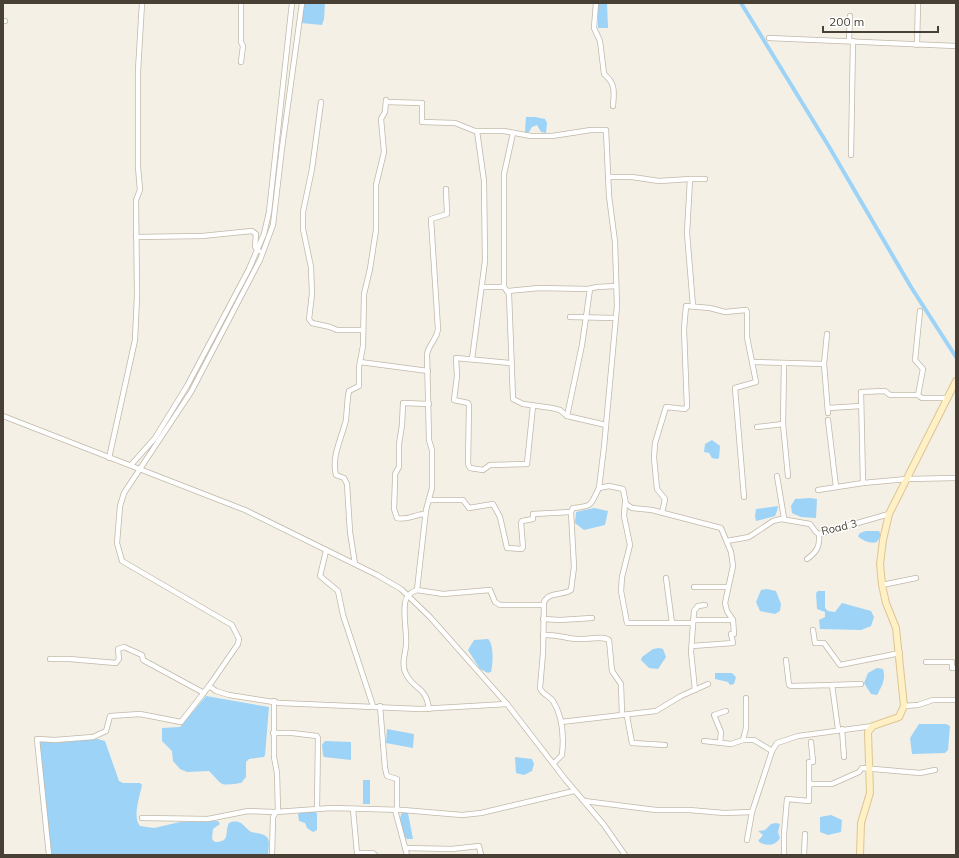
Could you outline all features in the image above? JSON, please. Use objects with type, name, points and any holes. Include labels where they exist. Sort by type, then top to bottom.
[{"type":"street","points":[[109,458],[135,340],[137,296],[136,200],[140,190],[137,145],[139,134],[138,71],[142,3]]},
{"type":"street","points":[[241,3],[241,42],[243,46],[241,62]]},
{"type":"street","points":[[131,465],[155,438],[187,386],[264,234],[269,212],[292,3]]},
{"type":"street","points":[[49,855],[38,739],[55,740],[93,737],[106,731],[110,716],[121,714],[151,715],[179,723],[204,693],[238,644],[238,639],[232,624],[122,561],[119,556],[117,543],[120,506],[124,493],[188,397],[263,252],[273,225],[302,3]]},
{"type":"street","points":[[596,3],[594,28],[600,41],[604,74],[612,82],[614,87],[613,106]]},
{"type":"street","points":[[917,45],[918,3]]},
{"type":"street","points":[[850,16],[851,154]]},
{"type":"street","points":[[769,38],[956,46]]},
{"type":"street","points":[[355,564],[350,532],[347,484],[344,478],[336,475],[335,468],[339,441],[346,417],[349,391],[359,386],[360,362],[363,346],[364,294],[370,269],[376,230],[376,185],[384,152],[381,119],[385,112],[386,101],[422,103],[422,122],[455,123],[477,131],[546,136],[604,129],[606,133],[608,177],[614,242],[616,318],[599,488],[594,501],[590,505],[573,508],[571,512],[574,567],[571,590],[566,594],[550,595],[546,597],[544,605],[540,688],[542,692],[552,700],[561,722],[563,736],[562,754],[554,762]]},
{"type":"street","points":[[321,102],[312,169],[303,212],[303,229],[311,267],[312,294],[309,319],[312,323],[337,330],[363,330]]},
{"type":"street","points":[[472,359],[485,261],[484,191],[477,131]]},
{"type":"street","points":[[512,133],[504,174],[506,289],[511,322],[513,399],[523,404],[560,410],[567,416],[606,425]]},
{"type":"street","points":[[608,177],[632,177],[659,181],[706,179]]},
{"type":"street","points":[[690,179],[688,233],[693,306]]},
{"type":"street","points":[[416,590],[421,565],[425,514],[430,500],[433,475],[432,444],[429,440],[428,350],[437,336],[438,329],[431,218],[447,214],[446,189]]},
{"type":"street","points":[[136,237],[202,236],[252,231],[256,234],[255,247],[257,250]]},
{"type":"street","points":[[257,250],[263,252]]},
{"type":"street","points":[[482,287],[506,289],[590,289],[597,286],[616,286]]},
{"type":"street","points":[[567,416],[586,318],[590,289]]},
{"type":"street","points":[[662,513],[665,502],[657,489],[654,458],[655,443],[666,407],[685,409],[687,407],[685,307],[693,306],[710,308],[725,312],[747,311],[747,337],[756,382],[735,388],[744,497]]},
{"type":"street","points":[[918,395],[923,369],[915,360],[920,311]]},
{"type":"street","points":[[570,317],[616,318]]},
{"type":"street","points":[[826,334],[824,364],[828,413]]},
{"type":"street","points":[[511,363],[456,358],[457,376],[454,397],[456,401],[468,403],[468,464],[470,468],[483,470],[490,465],[527,464],[533,406]]},
{"type":"street","points":[[360,362],[428,370]]},
{"type":"street","points":[[752,362],[824,364]]},
{"type":"street","points":[[784,363],[783,424],[788,476]]},
{"type":"street","points":[[747,840],[752,812],[772,751],[777,743],[784,739],[840,729],[873,726],[899,717],[904,706],[900,653],[894,621],[886,603],[882,585],[881,552],[889,514],[956,381]]},
{"type":"street","points":[[863,482],[862,391],[885,391],[890,395],[918,395],[922,398],[947,398]]},
{"type":"street","points":[[425,514],[404,519],[397,518],[394,510],[395,474],[399,467],[402,404],[429,404]]},
{"type":"street","points":[[828,408],[861,406]]},
{"type":"street","points":[[3,416],[244,510],[388,581],[408,595],[430,617],[507,704],[554,762],[574,791],[604,825],[625,855]]},
{"type":"street","points":[[828,420],[836,487]]},
{"type":"street","points":[[757,427],[783,424]]},
{"type":"street","points":[[727,541],[749,537],[773,521],[784,518],[777,476]]},
{"type":"street","points":[[818,490],[863,482],[956,478]]},
{"type":"street","points":[[599,488],[620,488],[624,492],[624,516],[630,541],[621,583],[621,599],[625,620],[628,624],[733,620]]},
{"type":"street","points":[[430,500],[463,500],[469,508],[493,504],[500,517],[507,548],[512,549],[522,549],[521,523],[522,521],[533,519],[533,514],[571,512]]},
{"type":"street","points":[[625,500],[626,504],[632,508],[662,513],[721,528],[727,541],[733,566],[726,603],[727,611],[733,620],[734,634],[731,634],[733,643],[692,646]]},
{"type":"street","name":"Road 3","points":[[784,518],[810,524],[816,532],[820,534],[889,514]]},
{"type":"street","points":[[808,559],[819,547],[820,534]]},
{"type":"street","points":[[326,551],[320,576],[338,591],[343,615],[373,706]]},
{"type":"street","points":[[666,578],[672,622]]},
{"type":"street","points":[[882,585],[916,578]]},
{"type":"street","points":[[694,587],[728,587]]},
{"type":"street","points":[[429,709],[426,696],[405,673],[405,602],[408,595],[416,590],[442,594],[490,590],[495,602],[500,605],[544,605]]},
{"type":"street","points":[[694,690],[692,646],[694,621],[696,608],[705,605]]},
{"type":"street","points":[[543,619],[560,620],[592,618]]},
{"type":"street","points":[[813,630],[815,643],[824,643],[838,664],[842,665],[900,653]]},
{"type":"street","points":[[543,635],[557,635],[578,639],[607,638],[609,640],[612,671],[621,684],[625,715],[632,743],[665,745]]},
{"type":"street","points":[[50,659],[116,663],[119,659],[118,649],[124,647],[142,655],[143,660],[204,693]]},
{"type":"street","points":[[786,660],[789,685],[791,686],[861,684]]},
{"type":"street","points":[[926,662],[952,662],[952,668],[956,668]]},
{"type":"street","points":[[561,722],[610,718],[656,711],[666,704],[708,684]]},
{"type":"street","points":[[832,685],[844,757]]},
{"type":"street","points":[[209,686],[216,691],[229,695],[274,701],[429,709],[507,704]]},
{"type":"street","points":[[743,740],[746,728],[746,698]]},
{"type":"street","points":[[904,706],[918,705],[934,700],[956,700]]},
{"type":"street","points":[[272,855],[274,817],[277,812],[277,773],[274,763],[274,701]]},
{"type":"street","points":[[380,706],[385,768],[387,776],[397,779],[396,810],[407,855]]},
{"type":"street","points":[[720,742],[721,732],[714,715],[726,712]]},
{"type":"street","points":[[860,855],[861,823],[870,793],[868,732],[873,726]]},
{"type":"street","points":[[274,733],[316,736],[318,738],[317,809]]},
{"type":"street","points":[[704,741],[731,744],[743,740],[754,740],[765,745],[772,751]]},
{"type":"street","points":[[784,855],[787,799],[809,801],[809,762],[813,762],[811,742]]},
{"type":"street","points":[[809,784],[832,784],[859,772],[862,768],[920,773],[934,770]]},
{"type":"street","points":[[142,818],[208,819],[248,811],[277,812],[317,809],[396,810],[469,814],[574,791]]},
{"type":"street","points":[[584,801],[656,810],[684,810],[735,814],[752,812]]},
{"type":"street","points":[[352,809],[357,853],[373,852],[374,855]]},
{"type":"street","points":[[804,855],[805,834]]},
{"type":"street","points":[[405,848],[452,849],[479,846],[480,855]]},
{"type":"water","points":[[303,3],[325,3],[322,25],[301,23]]},
{"type":"water","points":[[598,3],[607,3],[608,28],[598,28]]},
{"type":"water","points":[[526,117],[545,119],[547,123],[546,133],[541,132],[537,125],[532,127],[529,132],[525,132]]},
{"type":"water","points":[[712,440],[720,446],[719,458],[717,459],[712,458],[709,453],[704,452],[705,444]]},
{"type":"water","points":[[795,499],[817,499],[816,518],[801,517],[792,513],[791,506]]},
{"type":"water","points":[[778,506],[775,516],[756,521],[756,509]]},
{"type":"water","points":[[594,508],[608,511],[605,525],[584,530],[575,523],[576,512]]},
{"type":"water","points":[[866,531],[879,531],[881,535],[877,542],[867,542],[858,536],[860,533]]},
{"type":"water","points":[[767,589],[776,591],[781,604],[780,611],[775,614],[760,611],[756,602],[761,590]]},
{"type":"water","points":[[818,591],[825,591],[825,608],[828,611],[835,612],[842,603],[871,611],[874,617],[871,626],[861,630],[820,629],[819,620],[825,617],[825,612],[817,609],[816,593]]},
{"type":"water","points":[[488,639],[491,645],[493,659],[491,672],[488,673],[480,669],[468,650],[474,640]]},
{"type":"water","points":[[653,649],[663,649],[666,657],[658,669],[649,668],[641,660],[642,657]]},
{"type":"water","points":[[877,668],[883,669],[884,679],[877,695],[871,694],[864,683],[868,673]]},
{"type":"water","points":[[715,673],[732,673],[736,677],[734,684],[730,685],[728,682],[715,679]]},
{"type":"water","points":[[206,696],[269,707],[265,755],[264,757],[249,759],[246,762],[246,777],[241,783],[222,784],[209,771],[187,772],[180,769],[173,761],[172,751],[162,741],[162,728],[180,727]]},
{"type":"water","points":[[919,724],[946,724],[950,726],[948,750],[945,753],[912,754],[910,738]]},
{"type":"water","points":[[387,729],[414,734],[413,748],[386,743]]},
{"type":"water","points":[[39,739],[52,743],[98,739],[105,741],[119,781],[123,783],[140,783],[142,785],[138,800],[137,812],[140,826],[154,828],[180,822],[218,821],[220,824],[213,829],[212,839],[215,842],[220,842],[225,839],[229,823],[236,821],[244,825],[251,832],[262,834],[269,840],[268,855],[52,855],[49,842]]},
{"type":"water","points":[[325,741],[351,742],[351,760],[324,757],[322,745]]},
{"type":"water","points":[[515,757],[532,759],[534,764],[532,771],[524,775],[516,773]]},
{"type":"water","points":[[363,780],[370,780],[370,804],[363,804]]},
{"type":"water","points":[[313,811],[317,813],[317,830],[313,832],[307,828],[305,823],[299,821],[298,814],[301,812]]},
{"type":"water","points":[[402,812],[408,813],[413,839],[407,839],[404,836],[399,821]]},
{"type":"water","points":[[831,815],[842,820],[841,832],[828,835],[820,832],[820,817]]},
{"type":"water","points":[[771,824],[780,824],[778,832],[780,838],[776,843],[767,845],[758,841],[763,835],[758,831],[765,830]]},
{"type":"waterway","points":[[741,3],[828,145],[911,287],[956,357]]}]
